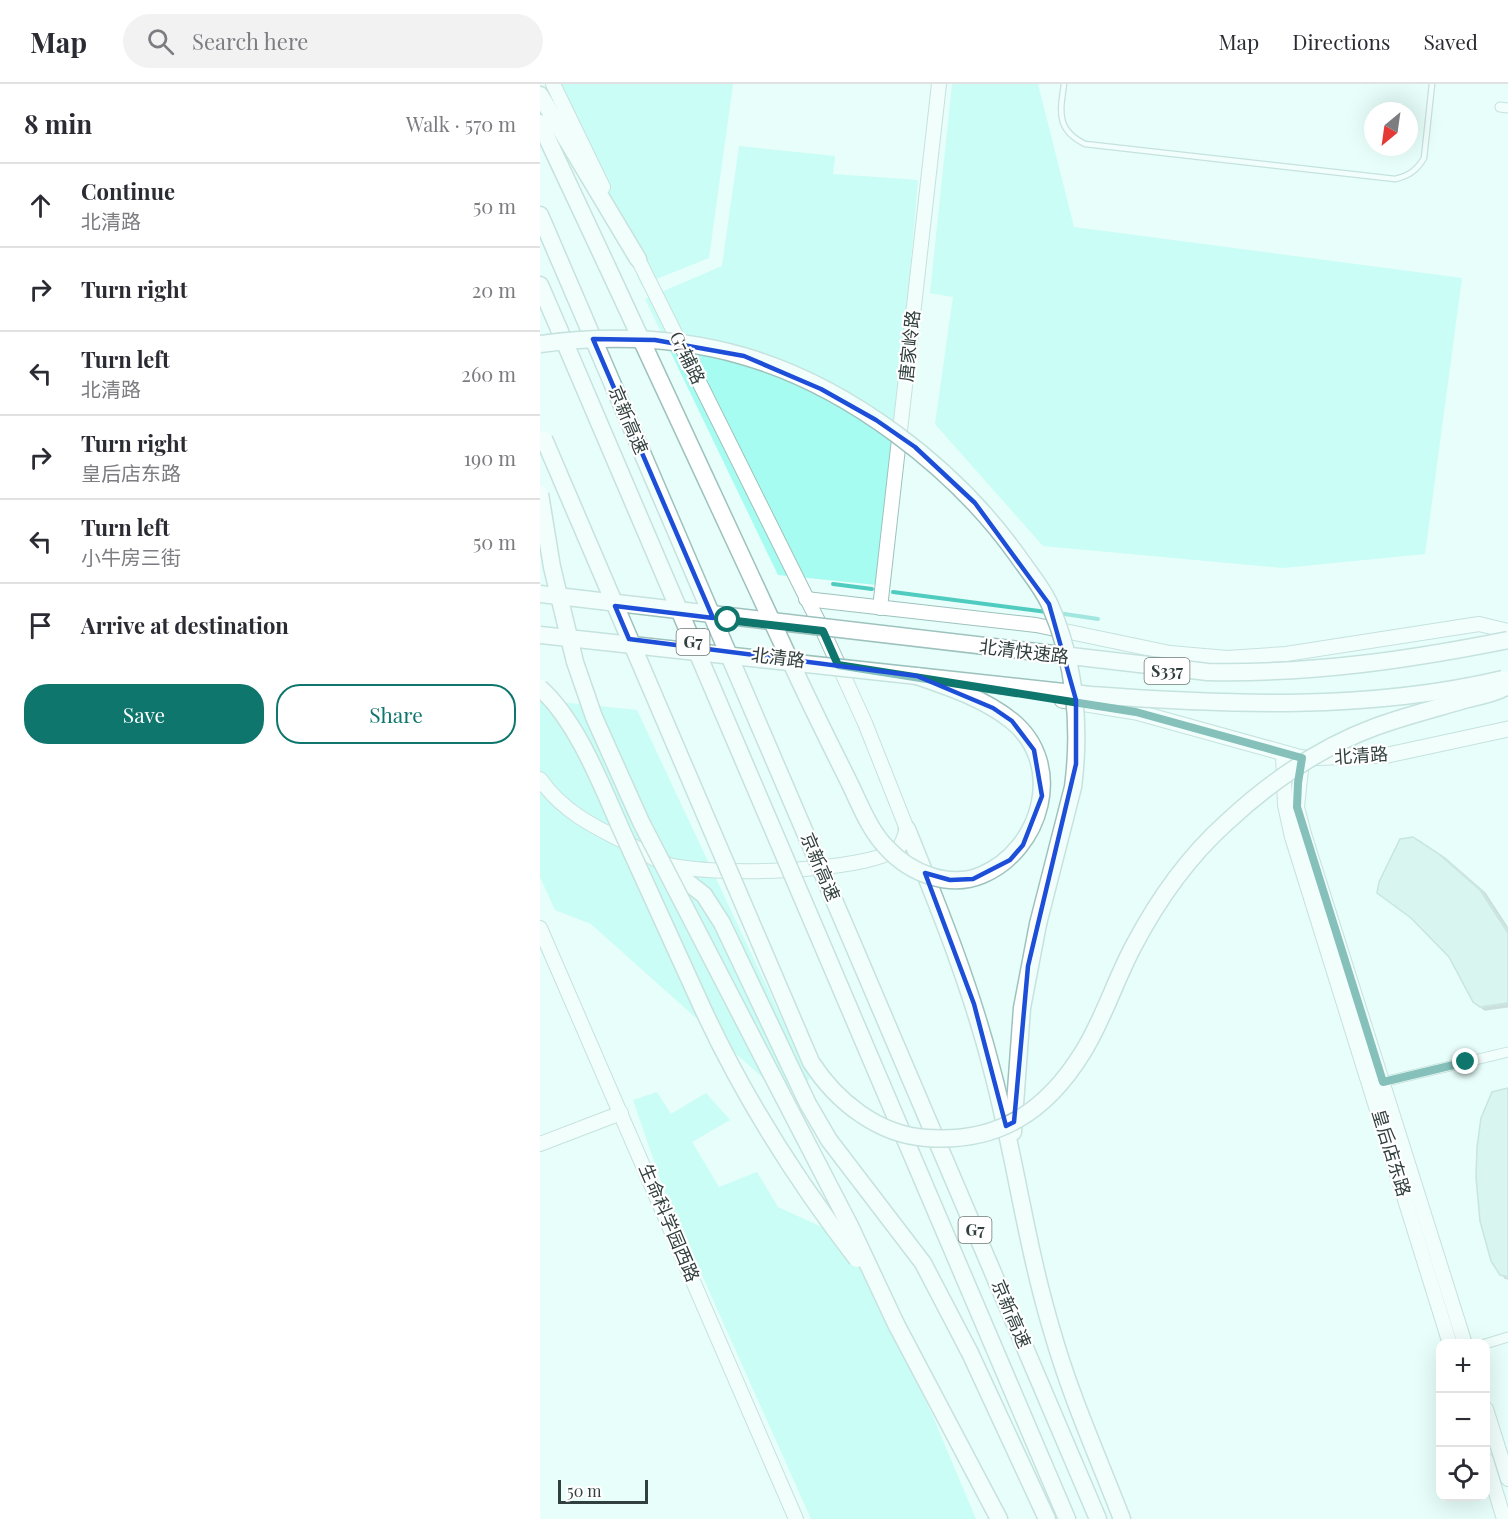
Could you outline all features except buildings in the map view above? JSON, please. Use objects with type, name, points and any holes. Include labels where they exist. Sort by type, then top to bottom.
[{"type":"highway","points":[[540,95],[638,259]]},
{"type":"highway","points":[[540,123],[805,692],[871,825],[885,847],[910,867],[950,880],[973,879],[1010,860],[1032,831],[1042,796],[1042,779],[1038,760],[1025,735],[1012,721],[964,694],[917,676]]},
{"type":"highway","name":"京新高速","points":[[540,215],[1098,1519]]},
{"type":"highway","name":"京新高速","points":[[540,285],[1067,1519]]},
{"type":"highway","points":[[540,344],[601,339],[655,340],[700,346],[744,356],[821,389],[876,420],[915,447],[975,503],[1011,546],[1049,604],[1063,643],[1076,700],[1077,742],[1073,787],[1028,966],[1019,1031],[1013,1154]]},
{"type":"highway","points":[[542,434],[811,1062],[824,1083],[852,1109],[898,1132],[921,1138],[951,1140],[998,1130],[1026,1117],[1059,1085],[1084,1050],[1129,953],[1170,886],[1227,822],[1266,790],[1332,748],[1374,728],[1508,687]]},
{"type":"highway","points":[[540,494],[552,567],[575,662],[594,717],[652,844],[850,1226],[873,1281],[999,1519]]},
{"type":"highway","name":"北清快速路","points":[[540,596],[1208,672],[1255,673],[1371,664],[1416,659],[1508,640]]},
{"type":"highway","name":"北清快速路","points":[[540,635],[1091,695],[1257,705],[1332,702],[1456,688],[1508,678]]},
{"type":"highway","points":[[540,688],[549,696],[565,719],[596,774],[703,1010],[755,1113],[819,1209],[873,1281]]},
{"type":"highway","points":[[907,830],[953,942],[974,1004],[1013,1154],[1030,1252],[1052,1334],[1122,1519]]},
{"type":"highway","points":[[663,863],[704,895],[722,923],[808,1104],[829,1140],[923,1263],[970,1353],[1047,1519]]},
{"type":"main road","name":"北清路","points":[[540,596],[1094,664],[1197,674],[1255,675],[1316,672],[1389,661],[1456,647],[1508,631]]},
{"type":"main road","name":"北清路","points":[[540,628],[838,665],[1136,712],[1302,758],[1388,755],[1508,729]]},
{"type":"street","name":"G7辅路","points":[[553,84],[823,631],[865,723],[907,830]]},
{"type":"street","name":"唐家岭路","points":[[880,608],[939,84]]},
{"type":"street","name":"北清路","points":[[806,599],[1036,625],[1170,653],[1227,658],[1286,654],[1479,624],[1508,631]]},
{"type":"street","name":"皇后店东路","points":[[1283,754],[1285,805],[1292,837],[1448,1339]]},
{"type":"street","name":"皇后店东路","points":[[1302,758],[1297,807],[1463,1339]]},
{"type":"street","points":[[540,779],[553,798],[575,816],[663,863],[689,868],[811,870],[883,856],[900,846],[907,830]]},
{"type":"street","name":"生命科学园西路","points":[[540,928],[796,1519]]},
{"type":"street","points":[[1383,1082],[1508,1052]]},
{"type":"street","points":[[540,1144],[621,1113]]},
{"type":"street","points":[[1490,1342],[1508,1337]]},
{"type":"street","points":[[1490,1424],[1508,1479]]},
{"type":"street","points":[[1490,1476],[1504,1519]]},
{"type":"lane","points":[[1064,84],[1060,116],[1074,139],[1085,144],[1395,179],[1406,176],[1419,167],[1424,158],[1432,84]]},
{"type":"highlighted area","points":[[593,339],[655,340],[744,356],[821,389],[876,420],[915,447],[975,503],[1049,604],[1076,700],[1076,764],[1028,966],[1014,1122],[1006,1126],[974,1004],[925,873],[950,880],[973,879],[1010,860],[1023,845],[1042,796],[1034,750],[1012,721],[993,708],[917,676],[629,639],[615,606],[713,618]]},
{"type":"shaded area","points":[[557,84],[733,84],[709,258],[641,285]]},
{"type":"shaded area","points":[[952,84],[1038,84],[1074,227],[1462,278],[1425,554],[1283,568],[1043,546],[935,424],[953,297],[930,293]]},
{"type":"shaded area","points":[[739,146],[835,156],[833,174],[918,180],[877,585],[778,575],[645,299],[722,266]]},
{"type":"shaded area","points":[[540,700],[637,710],[810,1079],[780,1093],[591,924],[555,910],[540,877]]},
{"type":"shaded area","points":[[657,1092],[671,1114],[706,1093],[730,1120],[692,1142],[719,1187],[757,1172],[778,1207],[844,1237],[931,1412],[976,1519],[811,1519],[664,1190],[633,1100]]},
{"type":"waterway","points":[[833,584],[872,589]]},
{"type":"waterway","points":[[893,592],[1047,612]]},
{"type":"waterway","points":[[1058,613],[1098,619]]},
{"type":"route","points":[[728,620],[823,631],[838,665],[911,679],[1088,703],[1136,712],[1302,758],[1297,807],[1383,1082],[1466,1062]]}]
